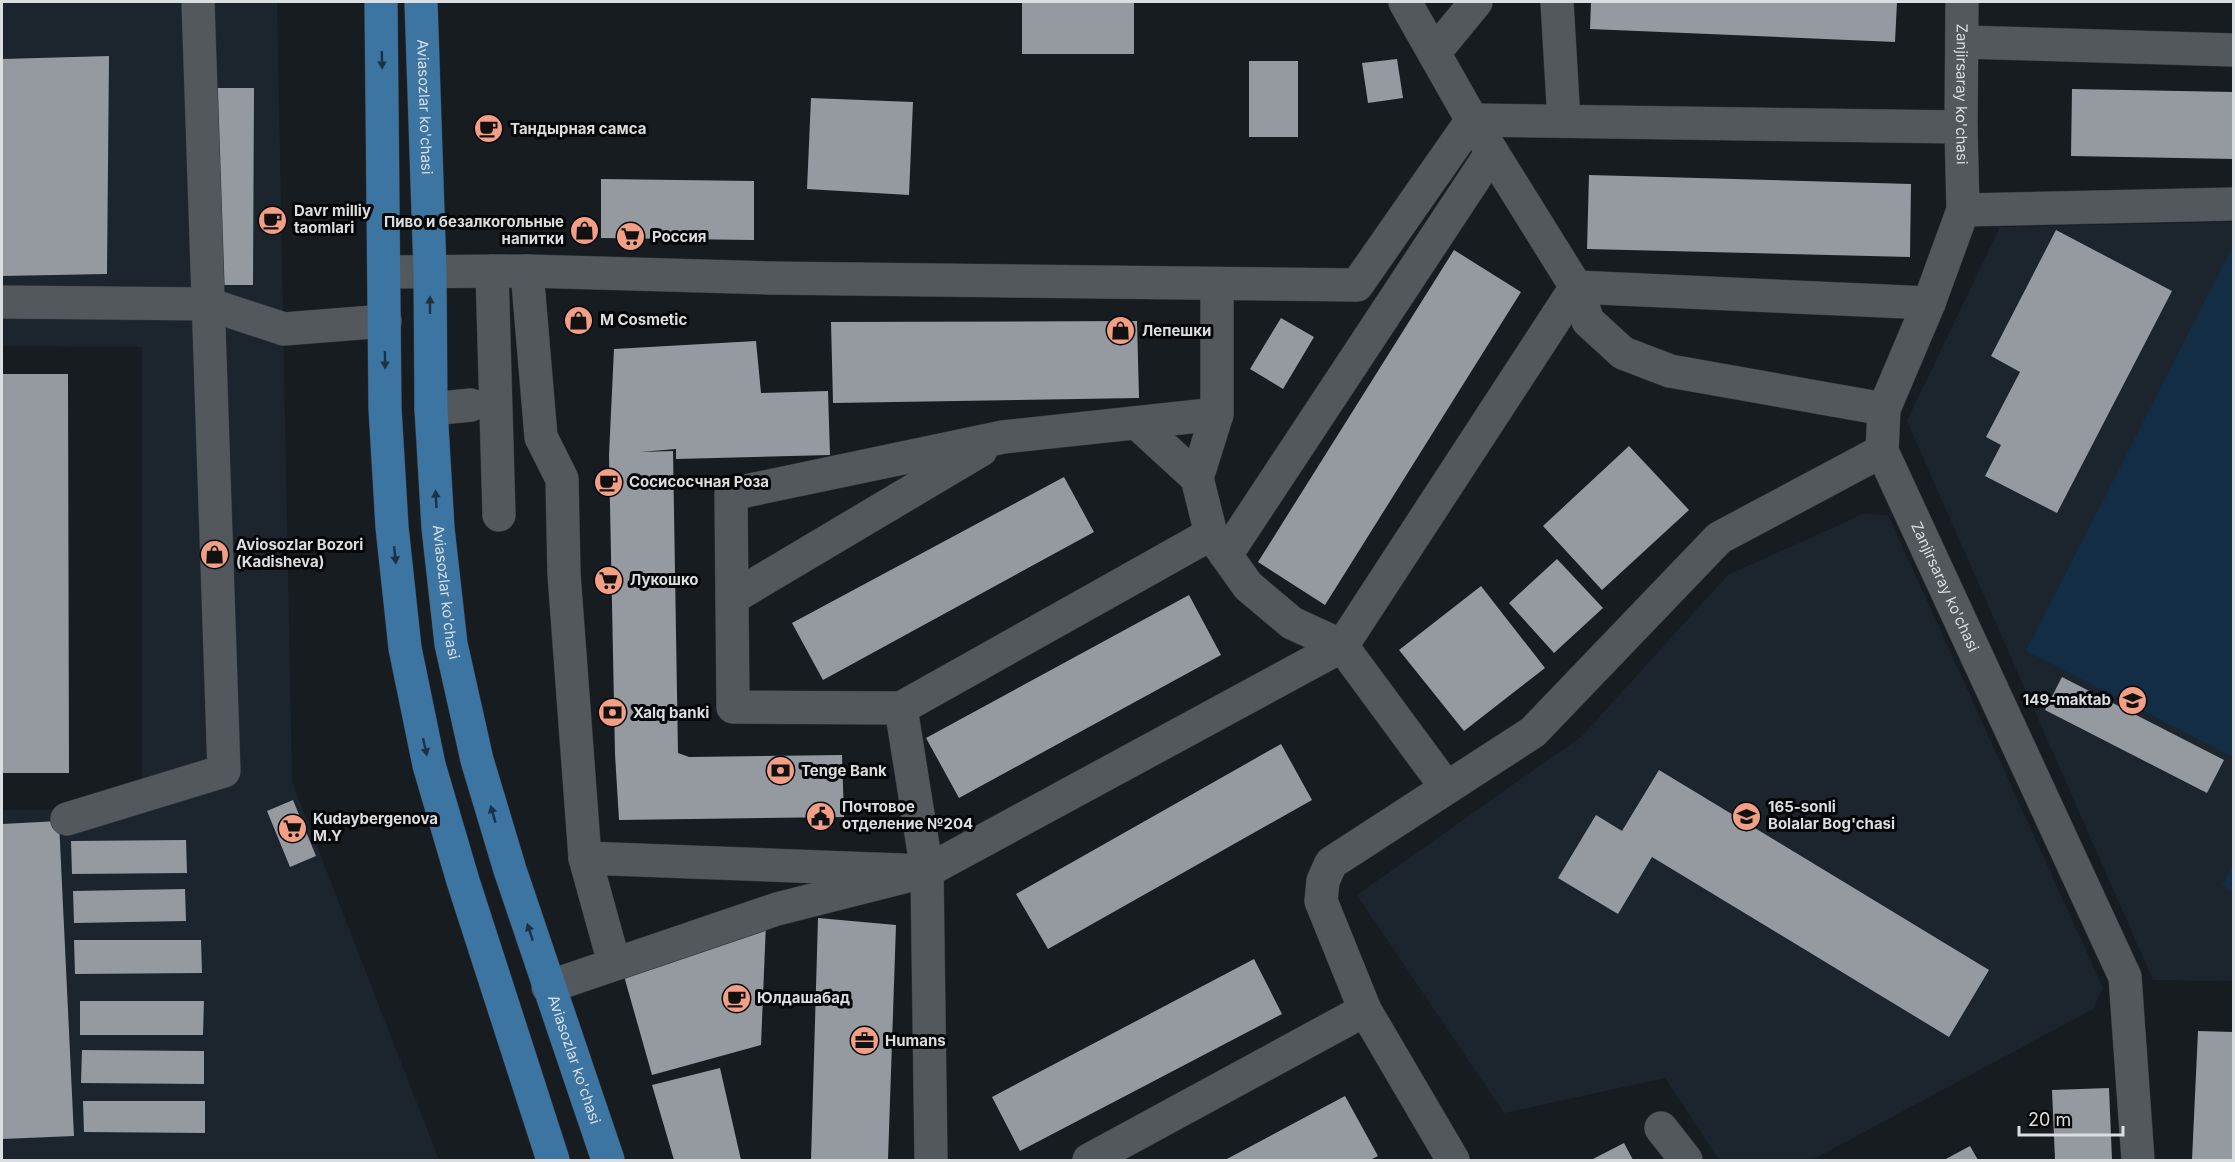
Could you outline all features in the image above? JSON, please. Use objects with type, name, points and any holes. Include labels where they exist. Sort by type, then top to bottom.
[{"type":"main road","points":[[381,2],[385,408],[392,527],[405,648],[429,765],[463,881],[553,1161]]},
{"type":"main road","name":"Aviasozlar ko'chasi","points":[[421,2],[430,272],[431,409],[438,528],[451,644],[477,760],[510,870],[608,1161]]},
{"type":"street","points":[[67,819],[224,771],[198,2]]},
{"type":"street","points":[[1405,2],[1472,120],[1576,287],[1588,321],[1623,353],[1670,371],[1884,409]]},
{"type":"street","points":[[1434,53],[1476,2]]},
{"type":"street","points":[[1557,2],[1564,121]]},
{"type":"street","name":"Zanjirsaray ko'chasi","points":[[1962,2],[1961,127],[1964,210],[1929,303],[1884,409],[1882,451],[2126,977],[2138,1161]]},
{"type":"street","points":[[1962,42],[2234,50]]},
{"type":"street","points":[[384,272],[527,270],[770,278],[1357,285],[1472,120]]},
{"type":"street","points":[[1472,120],[1961,127]]},
{"type":"street","points":[[1217,414],[1003,437],[731,494],[733,707],[901,708],[1218,544],[1492,152]]},
{"type":"street","points":[[1964,210],[2234,204]]},
{"type":"street","points":[[527,270],[541,437],[562,478],[564,574],[585,858],[614,963]]},
{"type":"street","points":[[492,271],[499,515]]},
{"type":"street","points":[[1197,478],[1217,414],[1217,284]]},
{"type":"street","points":[[1576,287],[1929,303]]},
{"type":"street","points":[[548,987],[777,909],[927,871],[1342,646],[1576,287]]},
{"type":"street","points":[[2,302],[208,304],[284,329],[385,321]]},
{"type":"street","points":[[431,409],[471,405]]},
{"type":"street","points":[[1137,423],[1197,478],[1218,544],[1248,586],[1292,623],[1342,646],[1446,787]]},
{"type":"street","points":[[732,598],[1003,437]]},
{"type":"street","points":[[1451,1160],[1365,1010],[1321,901],[1323,881],[1331,863],[1533,732],[1719,538],[1882,451]]},
{"type":"street","points":[[901,708],[927,871],[932,1161]]},
{"type":"street","points":[[585,858],[927,871]]},
{"type":"street","points":[[1089,1161],[1365,1010]]},
{"type":"street","points":[[1661,1128],[1686,1161]]},
{"type":"shaded area","name":"Aviosozlar Bozori (Kadisheva)","points":[[2,2],[277,2],[292,782],[439,1160],[2,1160],[2,1139],[74,1135],[59,822],[2,824],[2,810],[142,810],[142,347],[2,346],[2,276],[107,274],[108,56],[2,59]]},
{"type":"shaded area","name":"149-maktab","points":[[2233,222],[2233,981],[2153,980],[1907,421],[2000,227]]},
{"type":"shaded area","points":[[2233,246],[2233,757],[2026,651]]},
{"type":"shaded area","name":"165-sonli Bolalar Bog'chasi","points":[[1863,514],[1888,515],[2103,988],[2093,1009],[1812,1160],[1719,1160],[1665,1078],[1504,1113],[1357,895],[1582,736],[1728,575]]},
{"type":"shaded area","points":[[2233,866],[2233,893],[2222,885]]},
{"type":"building","points":[[1022,2],[1134,2],[1134,54],[1022,54]]},
{"type":"building","points":[[1591,2],[1897,2],[1895,42],[1590,29]]},
{"type":"building","points":[[109,56],[107,274],[2,276],[2,59]]},
{"type":"building","points":[[1397,59],[1403,98],[1368,103],[1362,63]]},
{"type":"building","points":[[1249,61],[1298,61],[1298,137],[1249,137]]},
{"type":"building","points":[[214,88],[254,88],[253,285],[213,285]]},
{"type":"building","points":[[2072,89],[2234,92],[2234,159],[2071,156]]},
{"type":"building","points":[[811,98],[913,102],[909,195],[807,189]]},
{"type":"building","points":[[1589,175],[1911,184],[1910,257],[1587,249]]},
{"type":"building","points":[[601,179],[754,181],[754,240],[601,238]]},
{"type":"building","points":[[2056,230],[2172,291],[2057,513],[1985,476],[2001,445],[1986,437],[2020,372],[1991,356]]},
{"type":"building","points":[[1454,250],[1521,292],[1325,605],[1258,562]]},
{"type":"building","points":[[1281,318],[1314,337],[1283,389],[1250,369]]},
{"type":"building","points":[[1137,321],[1139,398],[833,403],[831,322]]},
{"type":"building","points":[[756,341],[761,393],[828,391],[830,455],[676,459],[676,449],[640,452],[673,451],[678,753],[689,757],[842,755],[844,817],[619,820],[615,754],[609,455],[614,349]]},
{"type":"building","points":[[2,374],[68,374],[69,773],[2,773]]},
{"type":"building","points":[[1629,446],[1689,510],[1602,590],[1543,526]]},
{"type":"building","points":[[1064,477],[1094,532],[823,680],[792,623]]},
{"type":"building","points":[[1557,559],[1603,608],[1554,653],[1509,603]]},
{"type":"building","points":[[1481,586],[1545,668],[1464,731],[1399,650]]},
{"type":"building","points":[[1189,595],[1221,655],[959,798],[926,738]]},
{"type":"building","points":[[2062,677],[2224,760],[2207,793],[2045,710]]},
{"type":"building","points":[[1281,744],[1312,800],[1048,949],[1016,894]]},
{"type":"building","points":[[1659,770],[1989,970],[1949,1037],[1652,857],[1618,914],[1558,878],[1596,815],[1622,831]]},
{"type":"building","points":[[293,800],[316,856],[290,867],[267,811]]},
{"type":"building","points":[[59,821],[74,1136],[2,1139],[2,824]]},
{"type":"building","points":[[186,840],[187,873],[72,874],[71,841]]},
{"type":"building","points":[[185,889],[186,921],[74,923],[73,891]]},
{"type":"building","points":[[818,918],[896,925],[888,1160],[811,1160]]},
{"type":"building","points":[[766,923],[761,1045],[652,1075],[624,976]]},
{"type":"building","points":[[74,940],[201,940],[202,973],[75,974]]},
{"type":"building","points":[[1254,959],[1282,1014],[1020,1151],[992,1097]]},
{"type":"building","points":[[80,1001],[204,1001],[203,1035],[80,1035]]},
{"type":"building","points":[[2198,1031],[2234,1032],[2234,1160],[2192,1160]]},
{"type":"building","points":[[82,1050],[204,1051],[204,1084],[81,1083]]},
{"type":"building","points":[[720,1068],[741,1160],[674,1160],[652,1085]]},
{"type":"building","points":[[2109,1088],[2112,1160],[2055,1160],[2052,1090]]},
{"type":"building","points":[[1345,1096],[1378,1156],[1370,1160],[1225,1160]]},
{"type":"building","points":[[83,1101],[205,1101],[205,1133],[84,1132]]},
{"type":"building","points":[[1624,1143],[1633,1160],[1591,1160]]},
{"type":"building","points":[[1970,1146],[1978,1160],[1944,1160]]},
{"type":"place","name":"Тандырная самса","points":[[489,129]]},
{"type":"place","name":"Davr milliy taomlari","points":[[273,220]]},
{"type":"place","name":"Пиво и безалкогольные напитки","points":[[585,231]]},
{"type":"place","name":"Россия","points":[[631,237]]},
{"type":"place","name":"M Cosmetic","points":[[579,320]]},
{"type":"place","name":"Лепешки","points":[[1121,331]]},
{"type":"place","name":"Сосисосчная Роза","points":[[608,482]]},
{"type":"place","name":"Aviosozlar Bozori (Kadisheva)","points":[[215,554]]},
{"type":"place","name":"Лукошко","points":[[609,580]]},
{"type":"place","name":"149-maktab","points":[[2132,700]]},
{"type":"place","name":"Xalq banki","points":[[612,713]]},
{"type":"place","name":"Tenge Bank","points":[[780,771]]},
{"type":"place","name":"Почтовое отделение №204","points":[[821,816]]},
{"type":"place","name":"165-sonli Bolalar Bog'chasi","points":[[1747,816]]},
{"type":"place","name":"Kudaybergenova M.Y","points":[[292,828]]},
{"type":"place","name":"Юлдашабад","points":[[736,998]]},
{"type":"place","name":"Humans","points":[[864,1041]]}]
